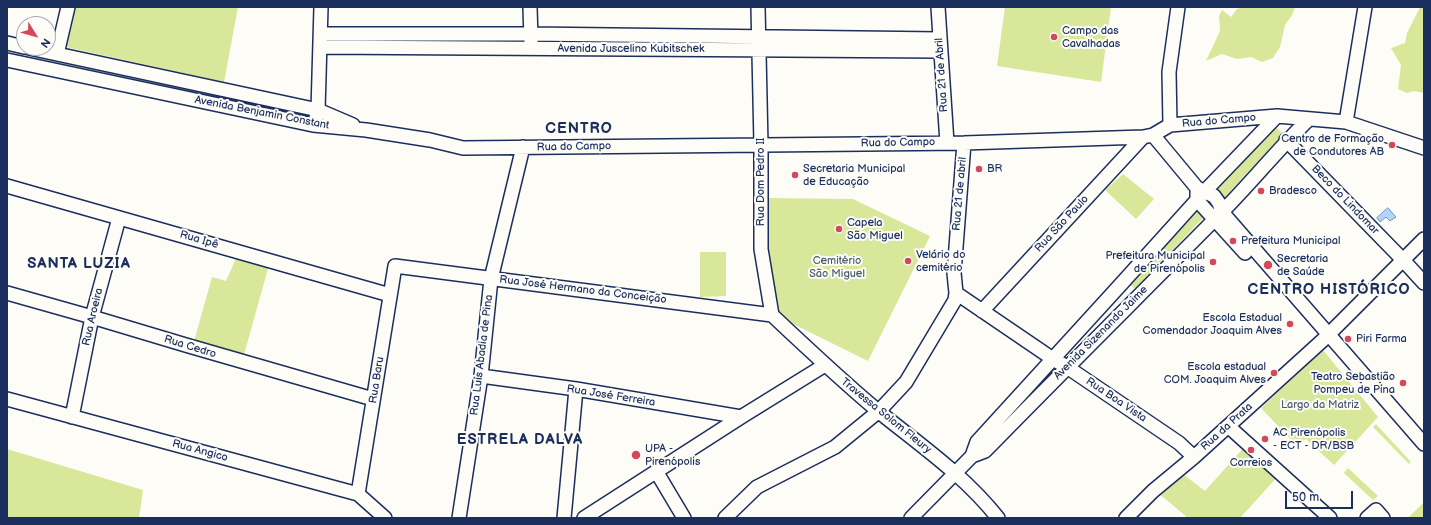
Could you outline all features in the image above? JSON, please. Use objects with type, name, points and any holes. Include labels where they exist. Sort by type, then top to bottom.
[{"type":"street","points":[[57,54],[68,7]]},
{"type":"street","points":[[314,126],[318,110],[321,7]]},
{"type":"street","points":[[530,7],[531,48]]},
{"type":"street","name":"Rua Dom Pedro II","points":[[758,7],[761,145],[761,249],[772,315]]},
{"type":"street","name":"Rua 21 de Abril","points":[[938,7],[947,143]]},
{"type":"street","points":[[1170,125],[1169,72],[1178,7]]},
{"type":"street","points":[[1346,122],[1365,7]]},
{"type":"street","points":[[457,34],[457,48]]},
{"type":"street","name":"Avenida Juscelino Kubitschek","points":[[321,41],[457,34],[530,34],[758,43],[940,45]]},
{"type":"street","name":"Avenida Juscelino Kubitschek","points":[[321,41],[457,48],[531,48],[758,43]]},
{"type":"street","name":"Avenida Benjamin Constant","points":[[57,54],[318,110],[366,130]]},
{"type":"street","name":"Avenida Benjamin Constant","points":[[7,60],[314,126],[366,130]]},
{"type":"street","points":[[168,95],[172,79]]},
{"type":"street","name":"Rua do Campo","points":[[366,130],[430,140],[463,148],[964,143],[1148,136],[1170,125],[1277,116],[1346,122],[1424,148]]},
{"type":"street","name":"Avenida Sizenando Jaime","points":[[911,518],[972,456],[977,442],[1123,282],[1199,193],[1277,116]]},
{"type":"street","name":"Avenida Sizenando Jaime","points":[[972,456],[985,451],[1218,216],[1286,140],[1309,119]]},
{"type":"street","points":[[1148,136],[1199,193],[1214,196],[1219,203],[1218,216],[1367,384],[1424,452]]},
{"type":"street","name":"Rua São Paulo","points":[[982,311],[1148,136]]},
{"type":"street","name":"Beco do Lindomar","points":[[1286,140],[1424,283]]},
{"type":"street","name":"Rua 21 de abril","points":[[956,293],[954,273],[964,143]]},
{"type":"street","name":"Rua Luís Abadia de Pina","points":[[459,518],[481,376],[491,279],[523,147]]},
{"type":"street","name":"Rua Ipê","points":[[7,186],[390,295]]},
{"type":"street","name":"Rua Aroeira","points":[[72,417],[92,316],[119,218]]},
{"type":"street","name":"Rua da Prata","points":[[1126,518],[1153,491],[1194,457],[1326,338],[1424,239]]},
{"type":"street","name":"Rua José Hermano da Conceição","points":[[395,266],[772,315]]},
{"type":"street","name":"Rua Baru","points":[[358,494],[395,266]]},
{"type":"street","points":[[1123,282],[1138,295]]},
{"type":"street","name":"Rua Cedro","points":[[7,293],[92,316],[189,346],[374,399]]},
{"type":"street","points":[[725,518],[757,487],[835,447],[879,411],[906,382],[955,300],[956,293]]},
{"type":"street","name":"Rua Boa Vista","points":[[956,293],[1052,359],[1067,367],[1179,442],[1194,457]]},
{"type":"street","name":"Travessa Solom Fleury","points":[[772,315],[825,366],[956,473],[984,501],[998,518]]},
{"type":"street","points":[[584,518],[741,417],[825,366]]},
{"type":"street","name":"Rua José Ferreira","points":[[481,376],[741,417]]},
{"type":"street","points":[[1367,384],[1424,444]]},
{"type":"street","points":[[564,518],[576,390]]},
{"type":"street","name":"Rua Angico","points":[[7,399],[358,494],[385,518]]},
{"type":"street","points":[[1228,426],[1330,518]]},
{"type":"street","points":[[656,471],[684,518]]},
{"type":"street","points":[[1367,518],[1376,510],[1383,518]]},
{"type":"green space","points":[[74,7],[238,7],[224,82],[66,47]]},
{"type":"green space","name":"Campo das Cavalhadas","points":[[1005,7],[1111,7],[1101,82],[997,66]]},
{"type":"green space","points":[[1245,7],[1295,7],[1292,15],[1285,25],[1280,47],[1273,58],[1262,62],[1251,57],[1237,59],[1222,54],[1206,61],[1220,31],[1219,16],[1222,10],[1231,17],[1237,9]]},
{"type":"green space","points":[[1420,7],[1424,7],[1424,93],[1414,91],[1407,93],[1398,89],[1401,65],[1391,48],[1405,43],[1407,33]]},
{"type":"green space","points":[[1274,125],[1283,134],[1223,199],[1212,189]]},
{"type":"green space","points":[[1123,174],[1154,199],[1136,219],[1105,190]]},
{"type":"green space","name":"Cemitério São Miguel","points":[[764,198],[853,199],[930,236],[868,361],[775,315],[764,249]]},
{"type":"green space","points":[[1196,207],[1205,216],[1135,289],[1128,283]]},
{"type":"green space","points":[[700,252],[726,252],[726,296],[700,297]]},
{"type":"green space","points":[[237,256],[269,265],[243,358],[193,345],[212,277],[226,281]]},
{"type":"green space","name":"Largo da Matriz","points":[[1323,350],[1378,417],[1334,465],[1306,439],[1297,446],[1261,408]]},
{"type":"green space","points":[[1376,424],[1411,462],[1409,464],[1373,427]]},
{"type":"green space","points":[[1245,446],[1279,475],[1240,518],[1188,518],[1157,492],[1179,471],[1205,491]]},
{"type":"green space","points":[[7,449],[143,490],[139,518],[7,518]]},
{"type":"green space","points":[[1348,468],[1378,496],[1373,500],[1344,473]]},
{"type":"green space","points":[[1424,502],[1424,518],[1408,518]]},
{"type":"water","points":[[1388,208],[1396,217],[1390,221],[1386,217],[1380,222],[1377,218]]},
{"type":"place","name":"Campo das Cavalhadas","points":[[1054,37]]},
{"type":"place","name":"Centro de Formação de Condutores AB","points":[[1392,145]]},
{"type":"place","name":"BR","points":[[979,169]]},
{"type":"place","name":"Secretaria Municipal de Educação","points":[[795,175]]},
{"type":"place","name":"Bradesco","points":[[1261,191]]},
{"type":"place","name":"Capela São Miguel","points":[[839,229]]},
{"type":"place","name":"Prefeitura Municipal","points":[[1233,241]]},
{"type":"place","name":"Velário do cemitério","points":[[908,261]]},
{"type":"place","name":"Prefeitura Municipal de Pirenópolis","points":[[1213,262]]},
{"type":"place","name":"Secretaria de Saúde","points":[[1268,265]]},
{"type":"place","name":"Escola Estadual Comendador Joaquim Alves","points":[[1290,324]]},
{"type":"place","name":"Piri Farma","points":[[1348,339]]},
{"type":"place","name":"Escola estadual COM. Joaquim Alves","points":[[1274,373]]},
{"type":"place","name":"Teatro Sebastião Pompeu de Pina","points":[[1403,383]]},
{"type":"place","name":"AC Pirenópolis - ECT - DR/BSB","points":[[1265,439]]},
{"type":"place","name":"Correios","points":[[1251,450]]},
{"type":"place","name":"UPA - Pirenópolis","points":[[636,455]]},
{"type":"district","name":"CENTRO","points":[[579,129]]},
{"type":"district","name":"SANTA LUZIA","points":[[79,264]]},
{"type":"district","name":"CENTRO HISTÓRICO","points":[[1329,290]]},
{"type":"district","name":"ESTRELA DALVA","points":[[520,440]]}]
